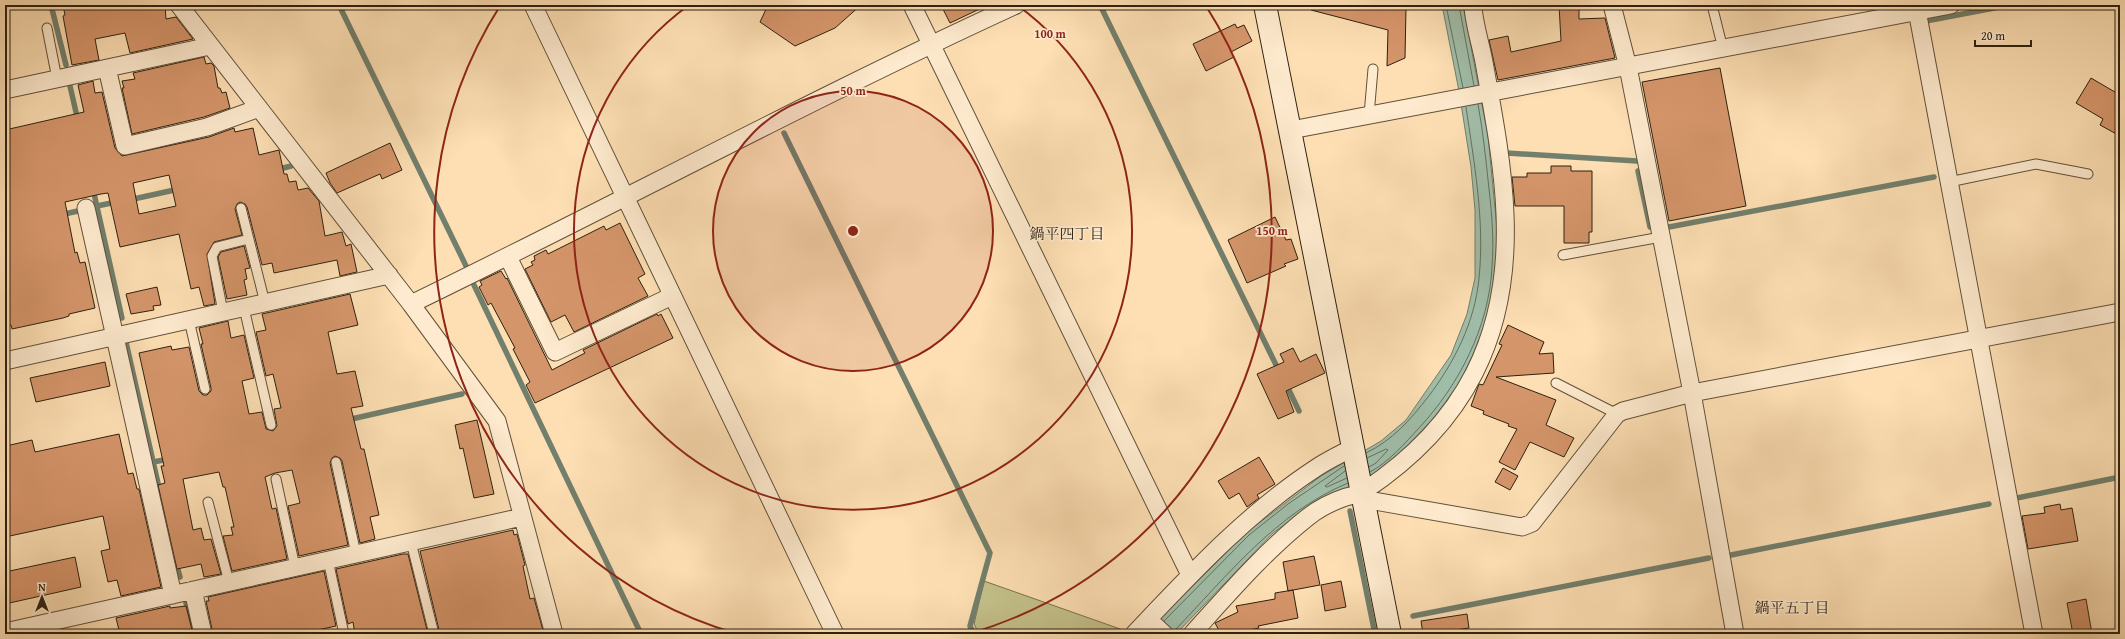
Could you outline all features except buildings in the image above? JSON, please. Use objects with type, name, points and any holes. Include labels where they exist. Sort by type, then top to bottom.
[{"type":"street","points":[[179,5],[389,275],[497,421],[554,634]]},
{"type":"street","points":[[533,5],[835,634]]},
{"type":"street","points":[[912,5],[1190,576]]},
{"type":"street","points":[[410,304],[508,257],[931,44],[1016,5]]},
{"type":"street","points":[[1265,5],[1390,634]]},
{"type":"street","points":[[1192,634],[1268,551],[1310,515],[1362,491],[1409,458],[1437,430],[1459,401],[1477,368],[1492,331],[1501,294],[1505,260],[1505,214],[1500,152],[1472,5]]},
{"type":"street","points":[[1612,5],[1628,67],[1662,237],[1692,393],[1735,634]]},
{"type":"street","points":[[1291,130],[1455,98],[1723,49],[1916,8],[1951,5]]},
{"type":"street","points":[[1916,8],[2034,634]]},
{"type":"street","points":[[5,90],[210,46]]},
{"type":"street","points":[[107,68],[125,146],[207,127],[259,108]]},
{"type":"street","points":[[86,208],[173,595]]},
{"type":"street","points":[[508,257],[555,352],[672,296]]},
{"type":"street","points":[[5,361],[389,275]]},
{"type":"street","points":[[1362,491],[1522,527],[1532,523],[1617,414],[1623,411],[1692,393],[2120,312]]},
{"type":"street","points":[[1134,634],[1154,625],[1190,576],[1250,518],[1316,468],[1354,450]]},
{"type":"street","points":[[5,632],[522,517]]},
{"type":"street","points":[[193,590],[202,634]]},
{"type":"lane","points":[[1712,5],[1723,49]]},
{"type":"lane","points":[[46,28],[58,79]]},
{"type":"lane","points":[[1369,115],[1373,69]]},
{"type":"lane","points":[[1949,182],[2036,164],[2088,174]]},
{"type":"lane","points":[[241,208],[265,303]]},
{"type":"lane","points":[[1563,255],[1662,237]]},
{"type":"lane","points":[[223,312],[212,256],[217,247],[249,239]]},
{"type":"lane","points":[[244,308],[271,425]]},
{"type":"lane","points":[[189,320],[205,389]]},
{"type":"lane","points":[[1556,383],[1617,414]]},
{"type":"lane","points":[[336,462],[356,554]]},
{"type":"lane","points":[[276,479],[295,567]]},
{"type":"lane","points":[[208,502],[229,582]]},
{"type":"lane","points":[[410,542],[434,634]]},
{"type":"lane","points":[[328,560],[344,634]]},
{"type":"shaded area","points":[[984,581],[1123,630],[1120,634],[979,634],[974,624]]},
{"type":"water","points":[[1442,5],[1463,5],[1488,136],[1497,229],[1496,269],[1488,316],[1460,382],[1433,419],[1381,471],[1303,511],[1273,533],[1176,634],[1145,634],[1247,532],[1321,476],[1381,441],[1406,420],[1451,355],[1467,314],[1475,278],[1475,210],[1471,167],[1459,91]]},
{"type":"waterway","points":[[51,5],[66,65]]},
{"type":"waterway","points":[[339,5],[468,270]]},
{"type":"waterway","points":[[1100,5],[1279,371]]},
{"type":"waterway","points":[[1926,21],[2010,5]]},
{"type":"waterway","points":[[70,86],[78,121]]},
{"type":"waterway","points":[[784,133],[990,553],[970,626],[974,634]]},
{"type":"waterway","points":[[1507,153],[1637,161]]},
{"type":"waterway","points":[[276,170],[291,166]]},
{"type":"waterway","points":[[1638,171],[1650,227]]},
{"type":"waterway","points":[[1669,227],[1934,177]]},
{"type":"waterway","points":[[93,189],[122,318]]},
{"type":"waterway","points":[[129,200],[179,189]]},
{"type":"waterway","points":[[97,206],[116,202]]},
{"type":"waterway","points":[[60,215],[78,211]]},
{"type":"waterway","points":[[474,285],[641,634]]},
{"type":"waterway","points":[[126,342],[160,492]]},
{"type":"waterway","points":[[1286,384],[1299,411]]},
{"type":"waterway","points":[[347,420],[462,394]]},
{"type":"waterway","points":[[153,462],[169,459]]},
{"type":"waterway","points":[[2017,498],[2120,477]]},
{"type":"waterway","points":[[1731,555],[1989,504]]},
{"type":"waterway","points":[[1350,511],[1375,634]]},
{"type":"waterway","points":[[1413,616],[1709,558]]},
{"type":"waterway","points":[[176,563],[180,577]]},
{"type":"waterway","points":[[186,603],[193,634]]},
{"type":"district","name":"鍋平四丁目","points":[[1067,233]]},
{"type":"district","name":"鍋平五丁目","points":[[1792,607]]}]
